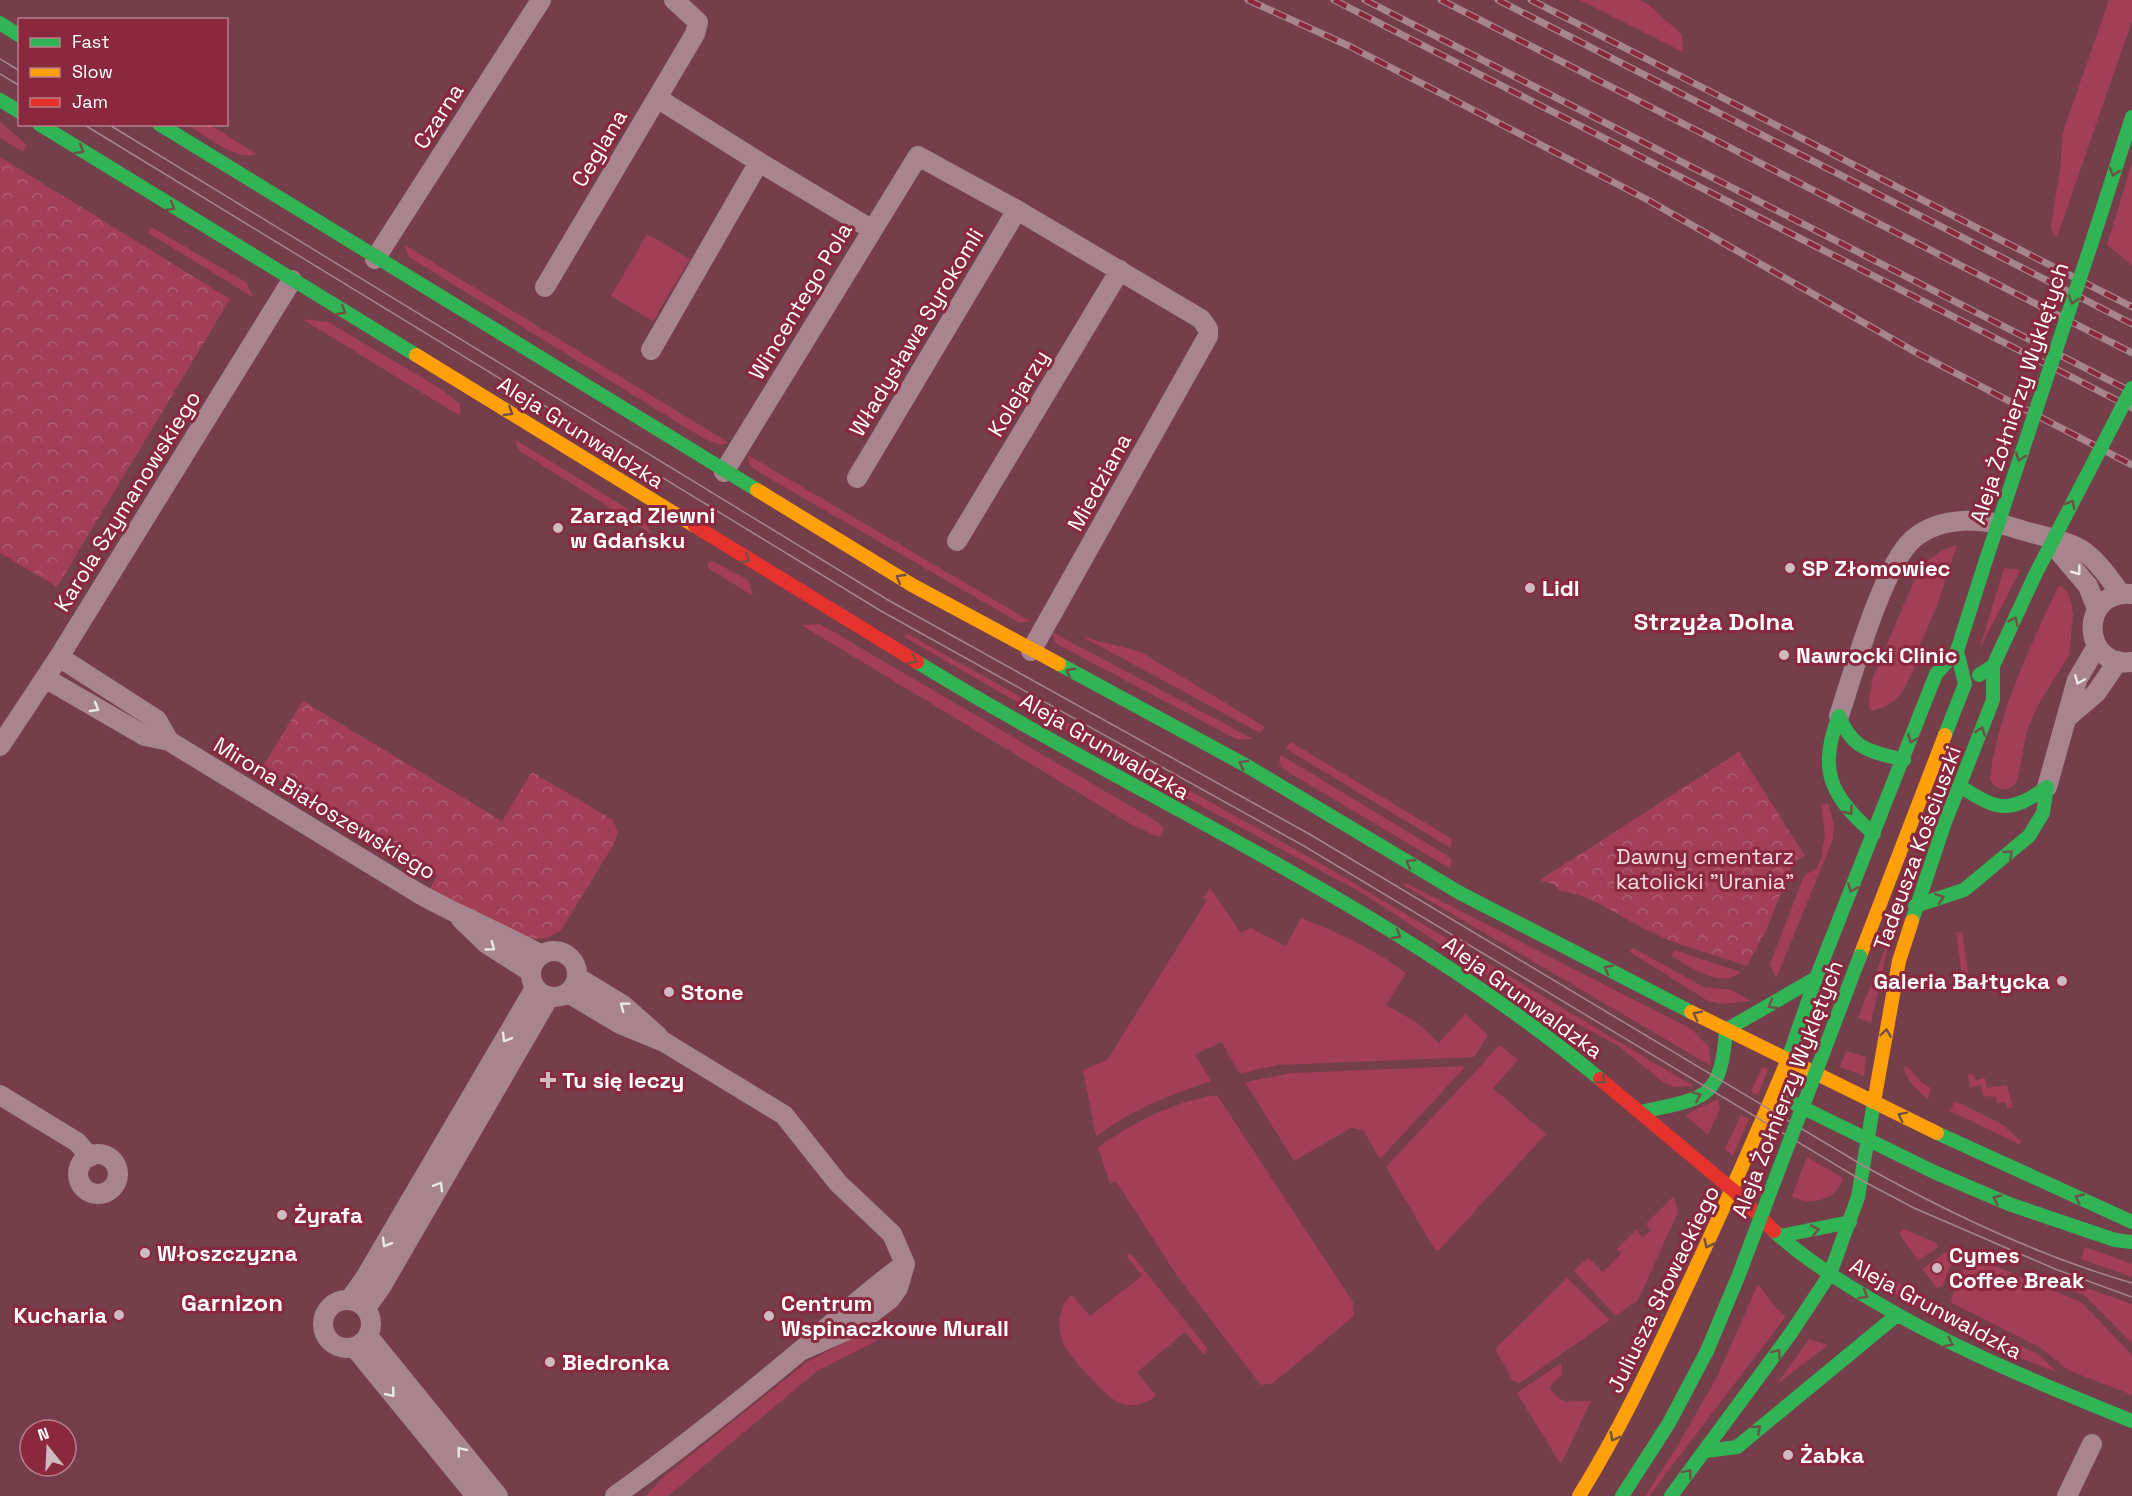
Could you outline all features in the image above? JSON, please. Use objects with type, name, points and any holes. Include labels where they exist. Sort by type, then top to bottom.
[{"type":"main road","points":[[0,23],[18,35]]},
{"type":"main road","points":[[0,100],[18,111]]},
{"type":"main road","name":"Aleja Żołnierzy Wyklętych","points":[[1957,651],[2132,117]]},
{"type":"main road","name":"Aleja Grunwaldzka","points":[[42,126],[963,690],[1347,904],[1429,954],[1563,1048],[1734,1191],[1780,1236],[1830,1274],[1897,1316],[2016,1375],[2132,1421]]},
{"type":"main road","name":"Aleja Grunwaldzka","points":[[162,126],[375,259],[912,585],[1247,766],[1461,893],[1726,1030],[1874,1102],[2132,1222]]},
{"type":"main road","points":[[1957,651],[1965,684],[1993,666],[2035,575],[2132,388]]},
{"type":"main road","name":"Tadeusza Kościuszki","points":[[1774,1094],[1816,978],[1904,760],[1936,674],[1957,651]]},
{"type":"main road","name":"Tadeusza Kościuszki","points":[[1850,1222],[1868,1140],[1899,961],[1916,906],[1993,700],[1993,666]]},
{"type":"main road","name":"Aleja Żołnierzy Wyklętych","points":[[1622,1496],[1669,1423],[1707,1351],[1738,1277],[1965,684]]},
{"type":"main road","points":[[1839,716],[1844,732],[1856,747],[1904,760]]},
{"type":"main road","points":[[1839,716],[1828,747],[1832,782],[1850,814],[1874,834]]},
{"type":"main road","points":[[1960,786],[1991,806],[2006,810],[2030,800],[2047,787]]},
{"type":"main road","points":[[1916,906],[1964,890],[2015,849],[2029,836],[2043,813],[2047,787]]},
{"type":"main road","points":[[1641,1112],[1697,1097],[1711,1089],[1722,1069],[1726,1030],[1816,978]]},
{"type":"main road","points":[[1774,1094],[1868,1140],[2009,1204],[2115,1240],[2132,1242]]},
{"type":"main road","name":"Juliusza Słowackiego","points":[[1578,1496],[1630,1408],[1734,1191],[1774,1094]]},
{"type":"main road","points":[[1780,1236],[1821,1230],[1850,1222]]},
{"type":"main road","points":[[1671,1496],[1791,1333],[1830,1274],[1850,1222]]},
{"type":"main road","points":[[1706,1451],[1737,1447],[1897,1316]]},
{"type":"street","name":"Czarna","points":[[375,259],[541,0]]},
{"type":"street","name":"Ceglana","points":[[545,286],[695,34],[698,22],[674,0]]},
{"type":"street","points":[[657,98],[871,229]]},
{"type":"street","name":"Wincentego Pola","points":[[724,472],[871,229],[918,156],[1017,210]]},
{"type":"street","points":[[651,350],[759,162]]},
{"type":"street","points":[[1017,210],[1120,270]]},
{"type":"street","name":"Władysława Syrokomli","points":[[857,478],[1017,210]]},
{"type":"street","name":"Miedziana","points":[[1031,651],[1208,336],[1208,329],[1201,319],[1120,270]]},
{"type":"street","name":"Kolejarzy","points":[[957,541],[1120,270]]},
{"type":"street","name":"Karola Szymanowskiego","points":[[0,746],[59,657],[292,280]]},
{"type":"street","points":[[1839,716],[1881,595],[1899,556],[1913,539],[1932,528],[1964,520],[2006,524],[2080,549],[2100,566],[2126,594],[2108,599],[2097,609],[2092,628],[2097,646],[2106,656],[2125,662],[2096,693],[2068,717]]},
{"type":"street","points":[[2048,539],[2088,586],[2097,609]]},
{"type":"street","points":[[2047,787],[2077,680],[2097,646]]},
{"type":"street","name":"Mirona Białoszewskiego","points":[[59,657],[156,720],[169,741]]},
{"type":"street","name":"Mirona Białoszewskiego","points":[[45,678],[145,736],[169,741],[457,915],[487,944],[620,1024],[664,1042],[784,1115],[838,1183],[892,1234],[905,1264],[848,1307],[800,1351],[652,1470]]},
{"type":"street","points":[[358,1304],[366,1278],[410,1220],[550,980]]},
{"type":"street","points":[[0,1095],[77,1142],[90,1157]]},
{"type":"street","points":[[358,1304],[371,1322],[361,1342],[346,1348],[332,1343],[323,1331],[322,1323],[331,1305],[358,1304]]},
{"type":"street","points":[[361,1342],[476,1496]]},
{"type":"street","points":[[361,1342],[498,1496]]},
{"type":"street","points":[[2067,1496],[2092,1444]]},
{"type":"street","points":[[615,1496],[652,1470]]},
{"type":"street","points":[[635,1496],[652,1470]]},
{"type":"green space","points":[[1580,0],[1640,0],[1648,4],[1682,35],[1683,52]]},
{"type":"green space","points":[[2109,0],[2132,0],[2132,21],[2057,237],[2053,235],[2051,225],[2060,170],[2063,132]]},
{"type":"green space","points":[[0,122],[27,145],[23,152],[0,138]]},
{"type":"green space","points":[[190,126],[212,126],[257,154],[240,154],[212,141]]},
{"type":"green space","points":[[0,157],[230,299],[57,587],[0,553]]},
{"type":"green space","points":[[2132,163],[2132,265],[2107,245]]},
{"type":"green space","points":[[151,227],[246,282],[253,297],[148,233]]},
{"type":"green space","points":[[647,234],[690,259],[653,321],[611,296]]},
{"type":"green space","points":[[403,244],[729,443],[720,445],[703,438],[409,257]]},
{"type":"green space","points":[[302,319],[328,322],[443,390],[460,404],[460,416]]},
{"type":"green space","points":[[516,440],[644,519],[653,535],[518,450]]},
{"type":"green space","points":[[748,455],[1031,621],[1020,623],[762,474],[750,466]]},
{"type":"green space","points":[[1957,545],[1937,606],[1920,645],[1919,649],[1923,654],[1898,697],[1892,703],[1870,711],[1869,700],[1873,677],[1920,567],[1942,550]]},
{"type":"green space","points":[[712,561],[748,580],[753,596],[708,568],[708,563]]},
{"type":"green space","points":[[2004,568],[2020,570],[1979,650]]},
{"type":"green space","points":[[2059,585],[2067,591],[2073,615],[2069,655],[2037,707],[2027,731],[2017,782],[2010,788],[1999,788],[1990,780],[2007,705]]},
{"type":"green space","points":[[820,624],[1156,821],[1164,828],[1159,837],[1132,825],[801,625]]},
{"type":"green space","points":[[1052,632],[1253,739],[1236,739],[1055,643]]},
{"type":"green space","points":[[906,633],[1332,870],[1693,1086],[1674,1087],[1663,1082],[1617,1045],[1494,979],[1362,893],[1137,771],[904,637]]},
{"type":"green space","points":[[1083,637],[1141,652],[1265,727],[1260,733]]},
{"type":"green space","points":[[303,701],[502,821],[532,772],[613,820],[618,832],[615,842],[561,930],[547,938],[531,939],[430,889],[437,875],[261,769]]},
{"type":"green space","points":[[1291,742],[1452,839],[1451,848],[1285,748]]},
{"type":"green space","name":"Dawny cmentarz katolicki \"Urania\"","points":[[1739,752],[1805,856],[1793,863],[1767,928],[1747,966],[1662,937],[1595,902],[1559,891],[1555,885],[1540,880]]},
{"type":"green space","points":[[1281,755],[1451,858],[1451,869],[1283,769],[1279,762]]},
{"type":"green space","points":[[1828,803],[1834,826],[1833,839],[1776,979],[1770,964],[1804,876],[1817,868],[1821,859],[1825,834],[1821,805]]},
{"type":"green space","points":[[1406,883],[1691,1029],[1709,1047],[1711,1066],[1403,885]]},
{"type":"green space","points":[[1210,888],[1241,933],[1251,928],[1286,946],[1301,918],[1329,929],[1394,964],[1406,973],[1386,1005],[1416,1022],[1439,1043],[1465,1014],[1488,1035],[1474,1057],[1278,1065],[1242,1073],[1238,1072],[1222,1042],[1195,1054],[1211,1081],[1151,1104],[1096,1136],[1083,1070],[1107,1060],[1207,900],[1203,898]]},
{"type":"green space","points":[[1962,931],[1969,981],[1963,982],[1956,933]]},
{"type":"green space","points":[[1890,937],[1871,1023],[1858,1018]]},
{"type":"green space","points":[[1633,948],[1704,987],[1732,990],[1750,1001],[1721,1004],[1708,1001],[1630,952]]},
{"type":"green space","points":[[1674,950],[1741,972],[1732,977],[1714,978],[1672,956]]},
{"type":"green space","points":[[1500,1045],[1518,1060],[1493,1088],[1546,1134],[1439,1250],[1435,1250],[1386,1167]]},
{"type":"green space","points":[[1846,1051],[1866,1057],[1864,1076],[1840,1067]]},
{"type":"green space","points":[[1466,1066],[1380,1159],[1363,1130],[1351,1128],[1294,1161],[1245,1082],[1293,1073]]},
{"type":"green space","points":[[1762,1067],[1768,1069],[1758,1095],[1751,1092]]},
{"type":"green space","points":[[1903,1067],[1908,1067],[1922,1083],[1931,1088],[1928,1100],[1909,1081]]},
{"type":"green space","points":[[1974,1074],[1975,1080],[1985,1078],[1987,1088],[2007,1085],[2013,1107],[2007,1108],[2006,1102],[1997,1103],[1996,1097],[1983,1096],[1981,1085],[1970,1087],[1968,1075]]},
{"type":"green space","points":[[1217,1095],[1353,1302],[1354,1316],[1273,1383],[1261,1385],[1177,1276],[1116,1181],[1110,1184],[1098,1147],[1154,1114],[1200,1098]]},
{"type":"green space","points":[[1718,1099],[1720,1108],[1708,1135],[1685,1115]]},
{"type":"green space","points":[[1955,1101],[2003,1125],[2021,1141],[2019,1144],[1950,1111]]},
{"type":"green space","points":[[1741,1115],[1749,1119],[1733,1156],[1725,1149]]},
{"type":"green space","points":[[1807,1157],[1843,1178],[1835,1192],[1814,1201],[1792,1196]]},
{"type":"green space","points":[[1674,1196],[1678,1212],[1638,1300],[1616,1316],[1574,1271],[1588,1258],[1603,1272],[1621,1253],[1617,1249],[1636,1230],[1643,1237],[1651,1230],[1646,1224]]},
{"type":"green space","points":[[1904,1229],[1937,1243],[1937,1248],[1918,1261],[1899,1233]]},
{"type":"green space","points":[[2085,1247],[2132,1264],[2132,1277],[2081,1259]]},
{"type":"green space","points":[[1951,1249],[1956,1252],[1943,1285],[1937,1288],[1922,1269]]},
{"type":"green space","points":[[1126,1255],[1132,1255],[1207,1348],[1204,1355],[1185,1332],[1137,1372],[1156,1396],[1136,1405],[1122,1404],[1099,1387],[1064,1345],[1059,1325],[1061,1311],[1072,1295],[1090,1316],[1142,1276]]},
{"type":"green space","points":[[1968,1258],[1976,1258],[2081,1302],[2132,1355],[2132,1395],[2068,1370],[2041,1348],[1952,1303],[1951,1299]]},
{"type":"green space","points":[[1886,1276],[1954,1315],[1950,1325],[1878,1285]]},
{"type":"green space","points":[[1567,1278],[1610,1320],[1520,1383],[1513,1381],[1496,1350],[1498,1346]]},
{"type":"green space","points":[[1758,1284],[1776,1308],[1786,1316],[1649,1496],[1645,1496],[1675,1450],[1717,1377]]},
{"type":"green space","points":[[2075,1284],[2132,1304],[2132,1343],[2084,1295],[2073,1290]]},
{"type":"green space","points":[[877,1323],[883,1328],[876,1341],[817,1371],[668,1496],[646,1496],[660,1480],[807,1362],[869,1330]]},
{"type":"green space","points":[[1809,1339],[1828,1345],[1776,1385]]},
{"type":"green space","points":[[2010,1341],[2039,1355],[2058,1373],[2001,1350],[2003,1344]]},
{"type":"green space","points":[[1561,1363],[1562,1374],[1549,1387],[1562,1400],[1591,1401],[1560,1463],[1517,1393]]},
{"type":"tram line","points":[[0,59],[18,70]]},
{"type":"tram line","points":[[0,74],[18,85]]},
{"type":"tram line","points":[[86,126],[881,611],[1304,846],[1861,1180],[1914,1208],[2055,1269],[2132,1297]]},
{"type":"tram line","points":[[111,126],[888,600],[1311,835],[1864,1166],[1928,1200],[2029,1247],[2132,1283]]},
{"type":"railway","points":[[1248,0],[1349,46],[1646,199],[1917,353],[2132,465]]},
{"type":"railway","points":[[1334,0],[2132,408]]},
{"type":"railway","points":[[1365,0],[2132,392]]},
{"type":"railway","points":[[1441,0],[2132,353]]},
{"type":"railway","points":[[1498,0],[2132,324]]},
{"type":"railway","points":[[1531,0],[2132,307]]},
{"type":"traffic: fast","points":[[0,23],[18,35]]},
{"type":"traffic: fast","points":[[0,100],[18,111]]},
{"type":"traffic: fast","points":[[2091,245],[2132,117]]},
{"type":"traffic: fast","points":[[42,126],[416,355]]},
{"type":"traffic: fast","points":[[162,126],[757,490]]},
{"type":"traffic: fast","points":[[1986,560],[2091,245]]},
{"type":"traffic: fast","points":[[2035,575],[2132,388]]},
{"type":"traffic: fast","points":[[1945,735],[1965,684],[1957,651],[1986,560]]},
{"type":"traffic: fast","points":[[1979,675],[1993,666],[2035,575]]},
{"type":"traffic: fast","points":[[1788,1059],[1816,978],[1936,674],[1957,651]]},
{"type":"traffic: fast","points":[[917,662],[1003,713],[1353,908],[1438,961],[1521,1017],[1600,1079]]},
{"type":"traffic: fast","points":[[1059,664],[1247,766],[1460,893],[1691,1012]]},
{"type":"traffic: fast","points":[[1912,921],[1944,825],[1993,700],[1993,666]]},
{"type":"traffic: fast","points":[[1839,716],[1829,752],[1832,781],[1847,808],[1874,834]]},
{"type":"traffic: fast","points":[[1839,716],[1850,736],[1864,748],[1904,760]]},
{"type":"traffic: fast","points":[[1960,786],[1984,800],[2004,806],[2023,802],[2047,787]]},
{"type":"traffic: fast","points":[[1915,906],[1964,890],[2029,836],[2043,813],[2047,787]]},
{"type":"traffic: fast","points":[[1707,1351],[1738,1277],[1860,956]]},
{"type":"traffic: fast","points":[[1641,1112],[1694,1099],[1705,1092],[1714,1083],[1719,1071],[1726,1030],[1816,978]]},
{"type":"traffic: fast","points":[[1779,1096],[1934,1172],[2009,1204],[2115,1240],[2132,1242]]},
{"type":"traffic: fast","points":[[1671,1496],[1791,1333],[1830,1274],[1858,1197],[1874,1102]]},
{"type":"traffic: fast","points":[[1937,1133],[2132,1222]]},
{"type":"traffic: fast","points":[[1780,1236],[1850,1222]]},
{"type":"traffic: fast","points":[[1774,1231],[1831,1275],[1899,1316],[1997,1364],[2132,1421]]},
{"type":"traffic: fast","points":[[1706,1451],[1737,1447],[1897,1315]]},
{"type":"traffic: fast","points":[[1622,1496],[1669,1423],[1707,1351]]},
{"type":"traffic: slow","points":[[416,355],[695,526]]},
{"type":"traffic: slow","points":[[757,490],[912,585],[1059,664]]},
{"type":"traffic: slow","points":[[1860,956],[1945,735]]},
{"type":"traffic: slow","points":[[1874,1102],[1899,961],[1912,921]]},
{"type":"traffic: slow","points":[[1691,1012],[1937,1133]]},
{"type":"traffic: slow","points":[[1579,1496],[1620,1424],[1657,1351],[1736,1181],[1788,1059]]},
{"type":"traffic: jam","points":[[695,526],[917,662]]},
{"type":"traffic: jam","points":[[1600,1079],[1734,1191],[1774,1231]]},
{"type":"place","name":"Zarząd Zlewni w Gdańsku","points":[[558,528]]},
{"type":"place","name":"SP Złomowiec","points":[[1790,568]]},
{"type":"place","name":"Lidl","points":[[1530,588]]},
{"type":"place","name":"Nawrocki Clinic","points":[[1784,655]]},
{"type":"place","name":"Galeria Bałtycka","points":[[2062,981]]},
{"type":"place","name":"Stone","points":[[669,992]]},
{"type":"place","name":"Tu się leczy","points":[[548,1080]]},
{"type":"place","name":"Żyrafa","points":[[282,1215]]},
{"type":"place","name":"Włoszczyzna","points":[[145,1253]]},
{"type":"place","name":"Cymes Coffee Break","points":[[1937,1268]]},
{"type":"place","name":"Kucharia","points":[[119,1315]]},
{"type":"place","name":"Centrum Wspinaczkowe Murall","points":[[769,1316]]},
{"type":"place","name":"Biedronka","points":[[550,1362]]},
{"type":"place","name":"Żabka","points":[[1788,1455]]},
{"type":"district","name":"Strzyża Dolna","points":[[1714,621]]},
{"type":"district","name":"Garnizon","points":[[232,1302]]}]
